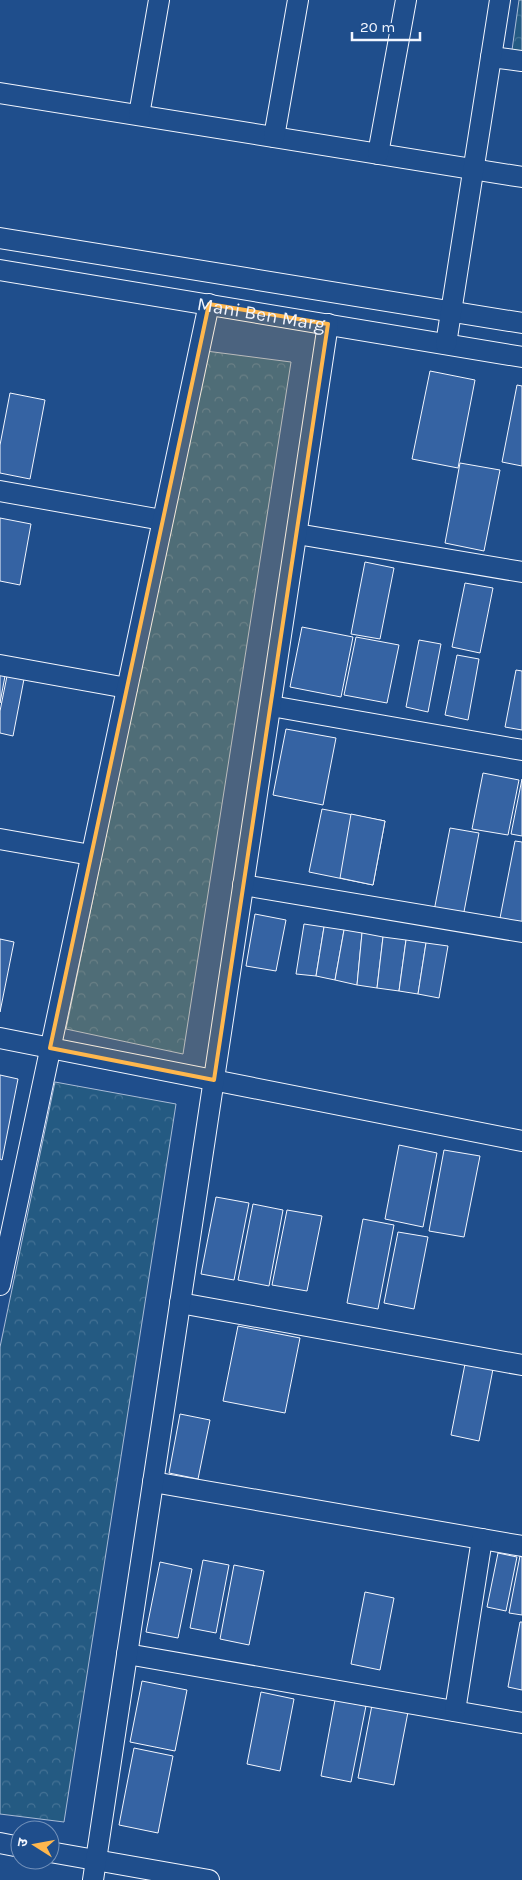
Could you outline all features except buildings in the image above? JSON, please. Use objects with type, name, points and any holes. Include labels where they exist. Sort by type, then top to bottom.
[{"type":"street","points":[[139,116],[159,0]]},
{"type":"street","points":[[274,137],[298,0]]},
{"type":"street","points":[[378,154],[406,0]]},
{"type":"street","points":[[446,344],[500,0]]},
{"type":"street","points":[[491,57],[522,61]]},
{"type":"street","points":[[0,93],[522,177]]},
{"type":"street","name":"Mani Ben Marg","points":[[0,238],[522,323]]},
{"type":"street","name":"Mani Ben Marg","points":[[0,270],[522,357]]},
{"type":"street","points":[[0,1280],[208,304]]},
{"type":"street","points":[[93,1880],[328,324]]},
{"type":"street","points":[[0,492],[162,520]]},
{"type":"street","points":[[297,534],[522,572]]},
{"type":"street","points":[[0,665],[127,688]]},
{"type":"street","points":[[271,706],[522,750]]},
{"type":"street","points":[[0,839],[91,855]]},
{"type":"street","points":[[244,885],[522,932]]},
{"type":"street","points":[[0,1038],[522,1141]]},
{"type":"street","points":[[180,1303],[522,1365]]},
{"type":"street","points":[[154,1482],[522,1546]]},
{"type":"street","points":[[455,1711],[482,1539]]},
{"type":"street","points":[[127,1654],[522,1723]]},
{"type":"street","points":[[60,1854],[209,1880]]},
{"type":"highlighted area","points":[[209,304],[328,324],[214,1080],[50,1048]]},
{"type":"green space","points":[[519,0],[522,0],[522,52],[512,50]]},
{"type":"green space","points":[[206,351],[291,362],[183,1054],[66,1029]]},
{"type":"green space","points":[[55,1082],[176,1104],[64,1822],[0,1814],[0,1347]]}]
